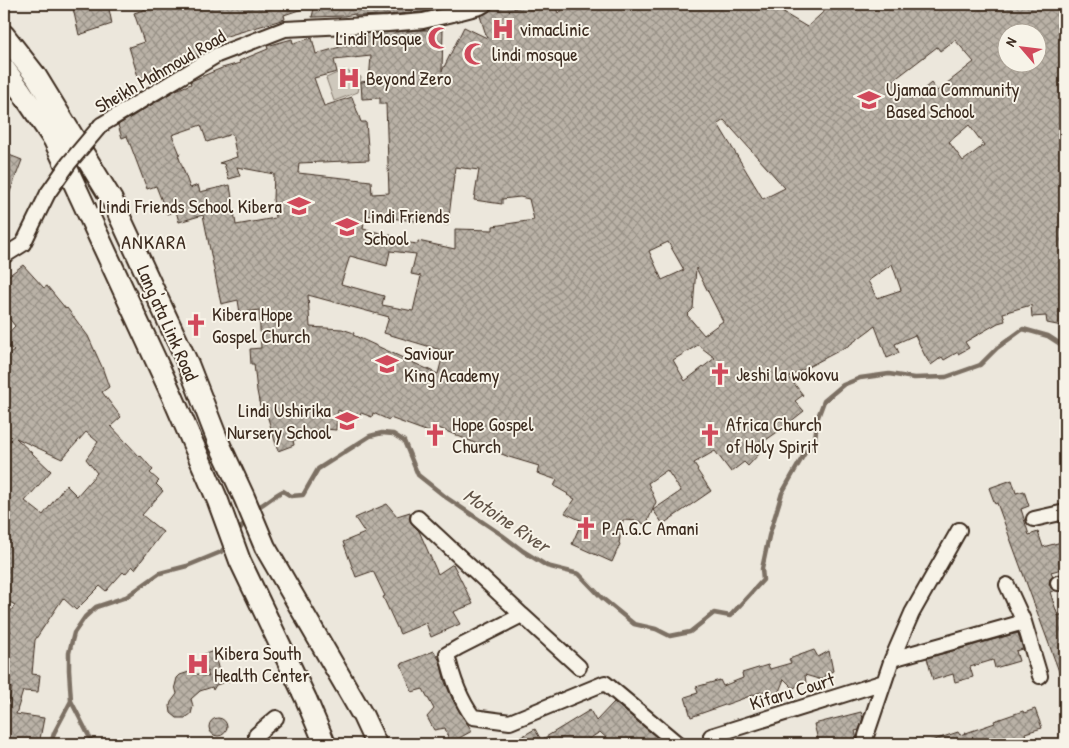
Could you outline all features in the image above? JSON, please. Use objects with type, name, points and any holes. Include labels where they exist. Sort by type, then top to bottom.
[{"type":"main road","name":"Lang'ata Link Road","points":[[4,35],[36,76],[112,200],[188,364],[218,441],[265,547],[363,716],[376,744]]},
{"type":"main road","name":"Lang'ata Link Road","points":[[4,68],[54,140],[171,393],[218,501],[240,561],[325,744]]},
{"type":"street","name":"Sheikh Mahmoud Road","points":[[4,256],[23,244],[48,194],[69,163],[101,125],[217,55],[285,29],[388,24],[423,20],[449,15],[485,4]]},
{"type":"street","points":[[1034,519],[1065,512]]},
{"type":"street","points":[[418,518],[579,667]]},
{"type":"street","points":[[865,744],[892,659],[912,613],[958,530]]},
{"type":"street","points":[[1007,585],[1024,622],[1040,676]]},
{"type":"street","points":[[522,615],[447,654],[458,693],[473,717],[510,722],[605,683],[678,744]]},
{"type":"street","points":[[892,659],[1024,622]]},
{"type":"street","name":"Kifaru Court","points":[[711,736],[884,682]]},
{"type":"street","points":[[256,744],[256,735],[276,718]]},
{"type":"shaded area","points":[[344,70],[361,77],[358,92],[334,101],[326,78]]},
{"type":"building","points":[[72,4],[108,4],[112,24],[79,35]]},
{"type":"building","points":[[161,4],[311,4],[311,6],[284,15],[285,19],[220,38],[222,44],[139,80],[129,47],[144,42],[134,13]]},
{"type":"building","points":[[315,4],[449,4],[449,6],[422,12],[387,15],[355,16],[355,14],[312,17]]},
{"type":"building","points":[[494,4],[514,4],[514,9],[527,4],[554,4],[558,13],[571,4],[781,4],[777,9],[807,27],[832,4],[1065,4],[1065,285],[1059,287],[1061,291],[1059,291],[1062,326],[1047,323],[1046,316],[1032,317],[1031,305],[1003,313],[1005,321],[965,342],[969,348],[944,360],[942,357],[931,365],[915,335],[895,344],[899,353],[887,358],[875,326],[848,346],[789,377],[803,395],[795,401],[804,411],[753,449],[759,454],[748,466],[744,462],[731,472],[715,451],[694,463],[711,491],[663,524],[653,510],[681,491],[667,470],[648,483],[656,502],[646,525],[638,521],[623,520],[620,544],[612,562],[572,544],[582,521],[565,513],[575,499],[554,486],[557,480],[537,473],[539,466],[509,457],[436,427],[434,434],[373,413],[372,417],[361,413],[359,419],[338,410],[336,430],[311,431],[311,438],[293,440],[294,445],[278,451],[263,405],[260,406],[254,364],[251,364],[250,349],[261,348],[259,310],[240,313],[238,300],[221,304],[203,215],[179,222],[176,211],[167,214],[156,186],[147,189],[127,136],[122,138],[118,125],[176,90],[191,84],[190,81],[240,63],[239,61],[268,49],[267,46],[292,39],[293,43],[312,38],[316,54],[347,45],[346,41],[359,40],[358,34],[443,30],[442,71],[464,27],[487,38],[480,16],[490,11]],"holes":[[[955,40],[974,62],[937,91],[931,83],[911,100],[894,80],[937,47],[940,51]],[[371,56],[369,81],[361,82],[362,99],[380,98],[380,104],[386,104],[389,193],[372,194],[371,181],[298,173],[299,163],[369,160],[366,122],[361,122],[352,97],[324,106],[314,78],[337,72],[334,60]],[[724,120],[785,188],[763,199],[718,124]],[[201,125],[207,142],[232,134],[237,157],[219,163],[224,164],[229,179],[240,176],[237,167],[274,174],[273,198],[275,218],[236,225],[230,185],[200,192],[198,185],[190,188],[178,155],[180,154],[172,135]],[[969,125],[984,145],[963,161],[949,142]],[[455,167],[479,170],[474,200],[502,204],[502,199],[520,197],[529,199],[534,220],[493,226],[493,230],[455,229],[455,249],[418,241],[418,244],[394,241],[394,236],[363,229],[365,215],[448,225]],[[668,242],[684,270],[662,280],[649,251]],[[390,251],[416,254],[411,274],[421,276],[413,311],[382,305],[384,296],[341,284],[350,256],[387,266]],[[892,264],[901,290],[877,298],[868,281]],[[696,268],[723,321],[704,335],[687,315],[693,309]],[[308,295],[389,317],[384,333],[444,351],[438,374],[342,329],[310,327]],[[698,345],[715,358],[685,381],[673,360]]]},
{"type":"building","points":[[4,153],[22,160],[5,205],[4,205]]},
{"type":"building","points":[[23,265],[44,288],[47,286],[67,308],[88,336],[109,387],[102,392],[121,417],[111,426],[153,470],[150,473],[159,481],[156,484],[163,491],[142,515],[163,532],[135,569],[132,566],[125,574],[123,572],[106,591],[100,586],[76,610],[63,598],[35,640],[32,674],[40,675],[38,692],[23,691],[16,714],[44,718],[39,744],[4,744],[4,710],[6,711],[12,688],[4,687],[4,648],[7,641],[5,639],[11,631],[4,626],[4,621],[15,605],[4,599],[4,366],[8,362],[5,357],[14,351],[4,342],[4,338],[15,326],[4,312],[4,279]],"holes":[[[86,432],[98,442],[86,459],[97,473],[77,496],[66,485],[43,515],[25,501],[51,471],[16,438],[62,459]]]},
{"type":"building","points":[[1012,480],[1016,493],[1024,491],[1029,506],[1021,509],[1029,535],[1038,532],[1043,547],[1065,541],[1065,568],[1051,572],[1053,576],[1049,584],[1054,591],[1050,592],[1058,616],[1065,613],[1064,685],[997,503],[995,504],[989,488]]},
{"type":"building","points":[[387,504],[397,516],[410,512],[410,521],[419,531],[438,574],[453,564],[473,604],[453,612],[460,624],[431,637],[426,623],[400,634],[373,571],[356,577],[343,542],[365,533],[355,518]]},
{"type":"building","points":[[1018,633],[1023,649],[1016,651],[1019,661],[995,668],[993,660],[970,667],[973,677],[955,682],[953,674],[933,680],[927,658]]},
{"type":"building","points":[[814,650],[818,657],[829,651],[833,671],[826,674],[822,680],[805,675],[806,683],[793,688],[784,679],[778,694],[770,696],[767,690],[691,717],[685,697],[698,693],[696,687],[720,680],[723,686],[743,678],[742,673],[768,665],[770,669],[791,663],[789,659]]},
{"type":"building","points":[[214,651],[221,680],[229,681],[216,685],[213,690],[212,687],[200,691],[191,699],[193,706],[191,714],[185,718],[177,718],[171,713],[170,706],[177,694],[175,686],[177,678],[189,672],[209,677],[202,655]]},
{"type":"building","points":[[434,651],[440,661],[445,682],[452,698],[472,731],[450,743],[445,728],[434,730],[427,717],[434,709],[423,689],[412,692],[401,664]]},
{"type":"building","points":[[614,702],[665,744],[613,744],[600,732],[581,744],[509,744],[535,729],[541,740],[590,710],[596,721]]},
{"type":"building","points":[[1035,709],[1042,728],[1025,733],[1026,736],[1015,740],[1005,742],[1004,740],[990,744],[928,744],[928,742],[958,732],[960,735],[995,723],[994,721]]},
{"type":"building","points":[[861,712],[863,718],[859,730],[855,731],[857,739],[836,744],[819,744],[814,724]]},
{"type":"building","points":[[218,718],[224,721],[227,727],[224,733],[218,736],[212,733],[209,727],[212,721]]},
{"type":"waterway","name":"Motoine River","points":[[255,509],[283,491],[291,496],[303,495],[318,469],[370,436],[382,433],[393,434],[404,441],[418,475],[447,498],[547,566],[579,574],[602,598],[634,624],[656,629],[670,636],[690,632],[714,613],[730,616],[763,580],[762,569],[769,536],[782,493],[806,451],[814,445],[818,417],[824,401],[843,385],[860,378],[889,374],[914,378],[946,377],[980,365],[997,348],[1023,329],[1048,336],[1065,347]]},
{"type":"waterway","name":"Motoine River","points":[[237,533],[247,519]]},
{"type":"waterway","name":"Motoine River","points":[[93,744],[71,701],[69,653],[74,633],[85,617],[96,607],[126,597],[160,573],[187,566],[221,552],[227,545]]},
{"type":"waterway","points":[[51,744],[54,733],[71,701]]},
{"type":"place","name":"vimaclinic","points":[[503,29]]},
{"type":"place","name":"Lindi Mosque","points":[[439,38]]},
{"type":"place","name":"lindi mosque","points":[[475,54]]},
{"type":"place","name":"Beyond Zero","points":[[349,78]]},
{"type":"place","name":"Ujamaa Community Based School","points":[[869,100]]},
{"type":"place","name":"Lindi Friends School Kibera","points":[[299,206]]},
{"type":"place","name":"Lindi Friends School","points":[[347,227]]},
{"type":"place","name":"Kibera Hope Gospel Church","points":[[196,325]]},
{"type":"place","name":"Saviour King Academy","points":[[387,364]]},
{"type":"place","name":"Jeshi la wokovu","points":[[720,374]]},
{"type":"place","name":"Lindi Ushirika Nursery School","points":[[347,421]]},
{"type":"place","name":"Hope Gospel Church","points":[[435,435]]},
{"type":"place","name":"Africa Church of Holy Spirit","points":[[710,435]]},
{"type":"place","name":"P.A.G.C Amani","points":[[586,528]]},
{"type":"place","name":"Kibera South Health Center","points":[[198,664]]},
{"type":"district","name":"ANKARA","points":[[154,241]]}]
